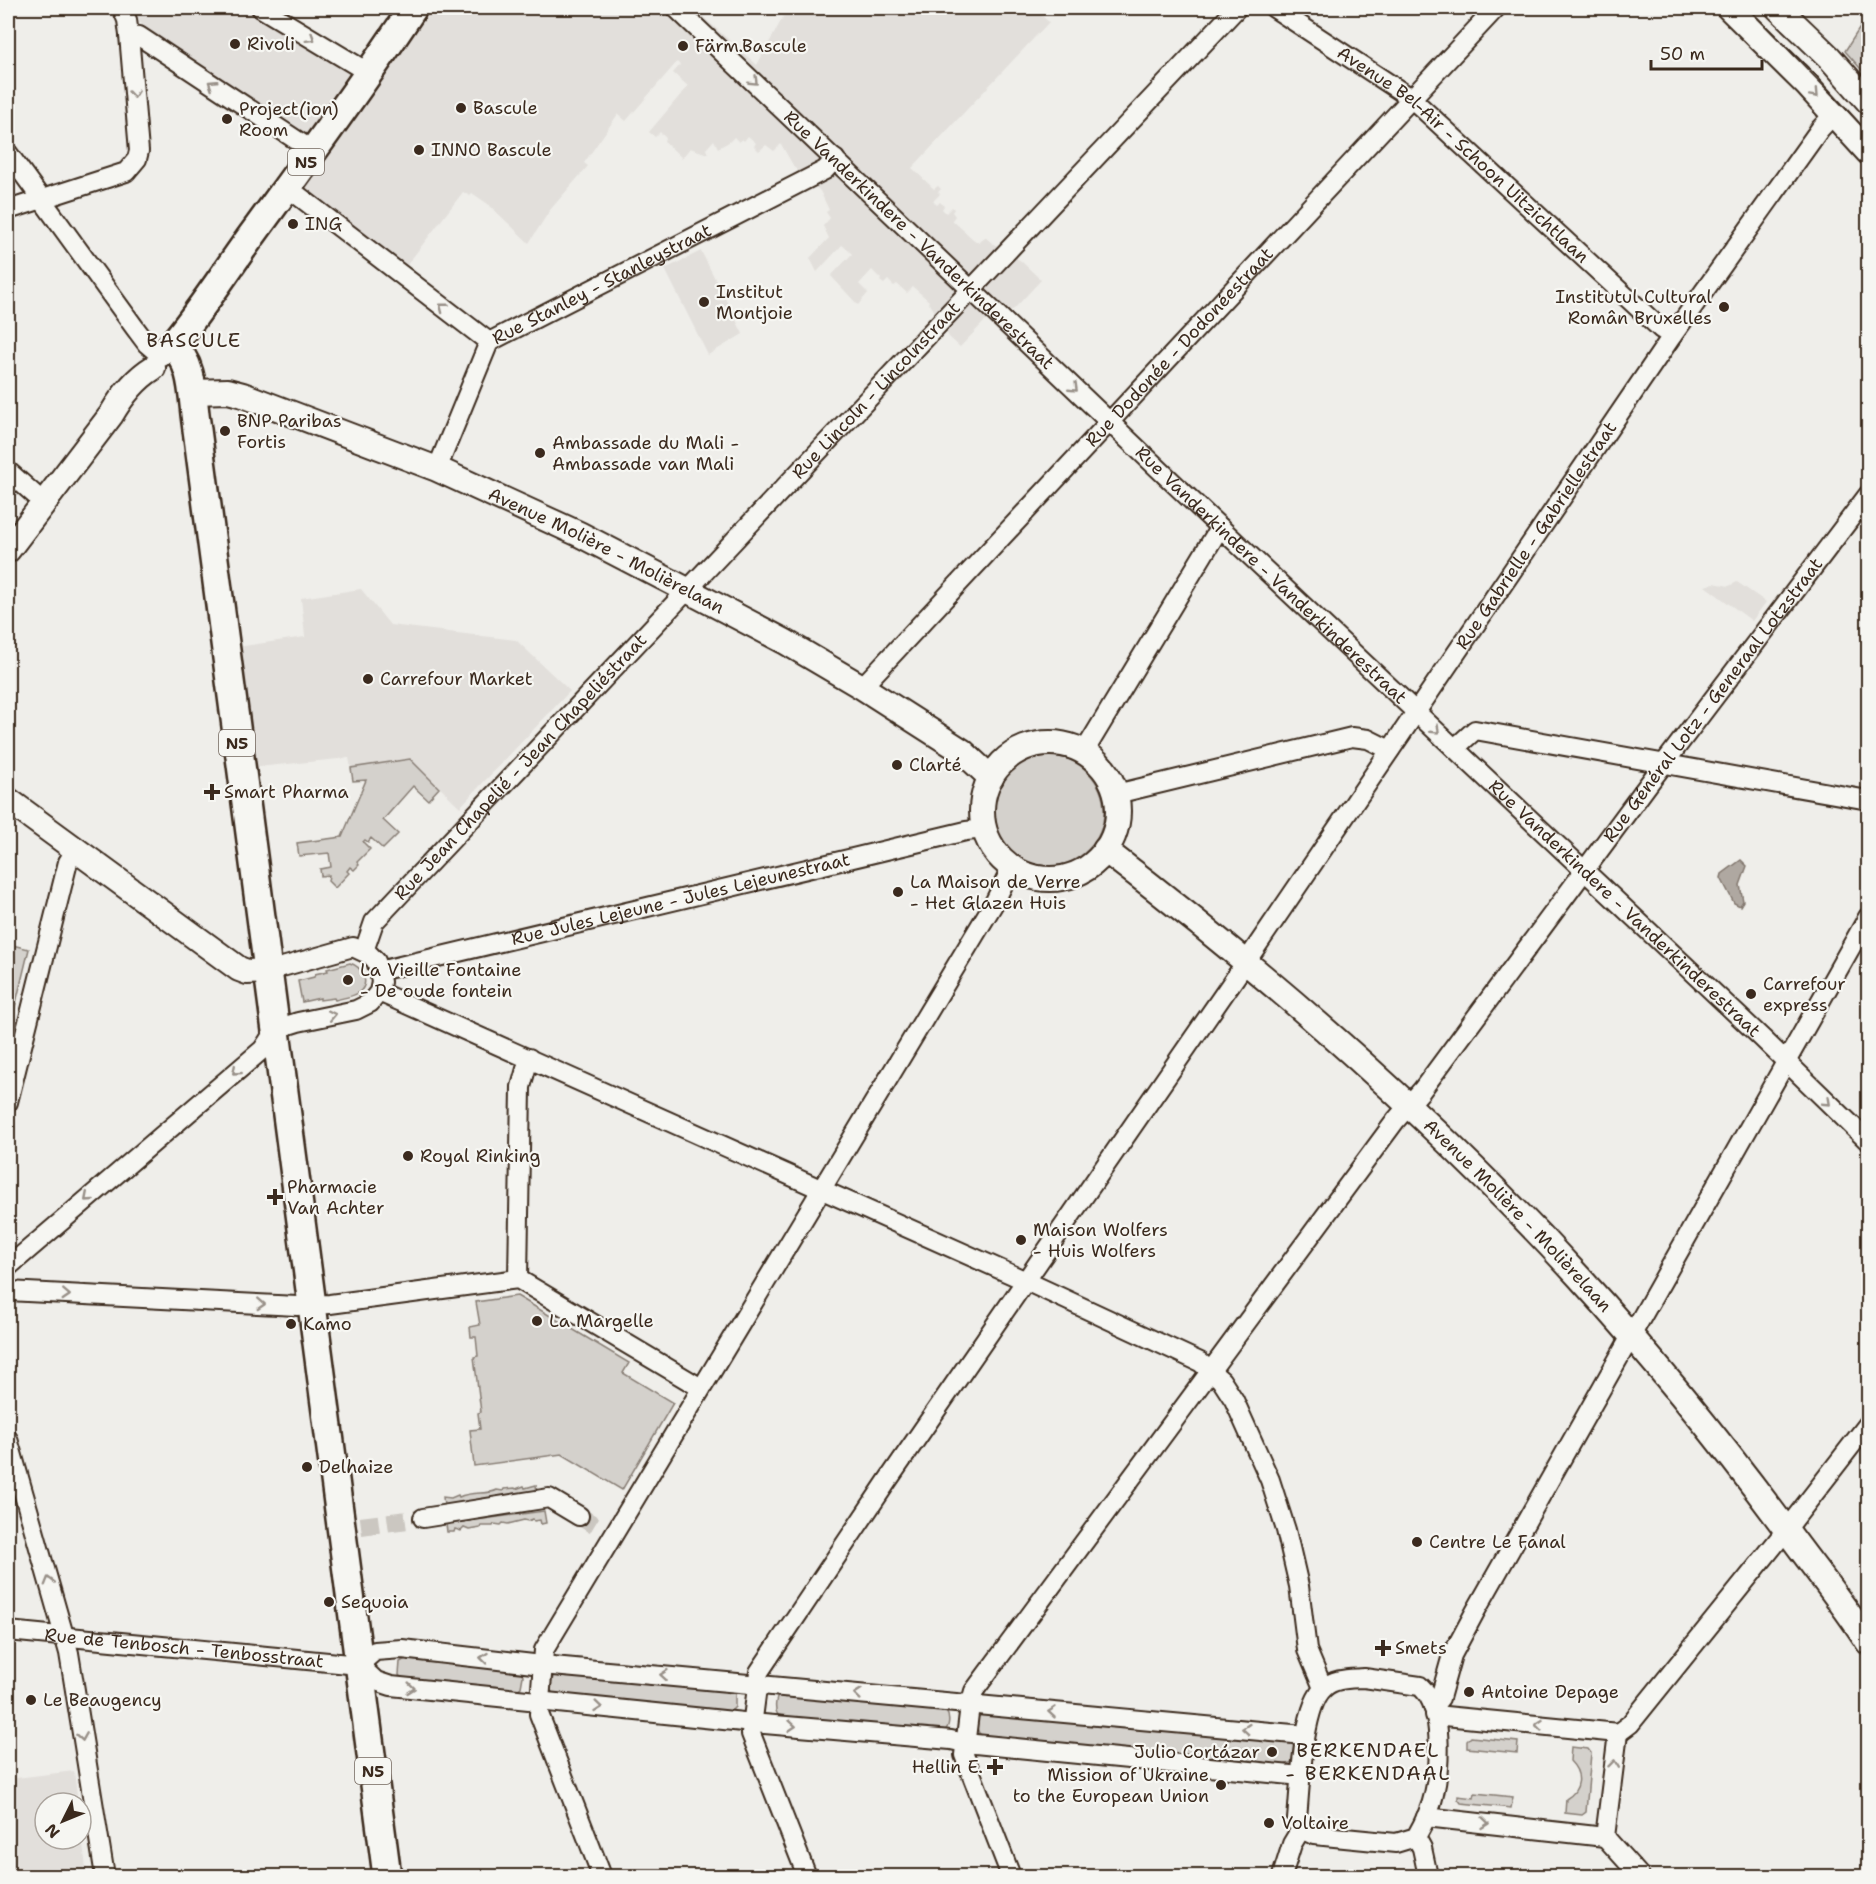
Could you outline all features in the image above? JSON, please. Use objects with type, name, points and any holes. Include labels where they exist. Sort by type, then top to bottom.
[{"type":"main road","name":"N5","points":[[163,357],[201,309],[413,8]]},
{"type":"main road","name":"N5","points":[[163,357],[182,354],[189,367],[312,1305],[350,1527],[359,1665],[387,1876]]},
{"type":"street","points":[[8,210],[126,172],[137,159],[139,151],[129,35],[127,20],[122,8]]},
{"type":"street","points":[[261,8],[369,73]]},
{"type":"street","name":"Rue Lincoln - Lincolnstraat","points":[[687,590],[1237,8]]},
{"type":"street","name":"Avenue Bel-Air - Schoon Uitzichtlaan","points":[[1274,8],[1411,98],[1661,329],[1672,336]]},
{"type":"street","name":"Rue Dodonée - Dodonéestraat","points":[[862,687],[1496,8]]},
{"type":"street","points":[[1729,8],[1869,152]]},
{"type":"street","points":[[1778,8],[1829,57],[1869,101]]},
{"type":"street","name":"Rue Vanderkindere - Vanderkinderestraat","points":[[681,9],[971,290],[1869,1141]]},
{"type":"street","points":[[129,35],[139,36],[313,151]]},
{"type":"street","name":"Rue Gabrielle - Gabriellestraat","points":[[807,1876],[751,1734],[759,1671],[1672,336],[1820,129],[1834,114]]},
{"type":"street","points":[[8,153],[147,344],[163,357],[148,382],[125,408],[111,415],[8,550]]},
{"type":"street","name":"Rue Stanley - Stanleystraat","points":[[437,469],[489,342],[825,170],[835,159]]},
{"type":"street","points":[[287,187],[489,342]]},
{"type":"street","name":"Avenue Molière - Molièrelaan","points":[[192,392],[228,390],[437,469],[579,534],[784,641],[862,687],[962,751],[991,778]]},
{"type":"street","points":[[8,471],[44,503]]},
{"type":"street","name":"Rue Général Lotz - Generaal Lotzstraat","points":[[1011,1876],[964,1755],[974,1691],[1664,762],[1869,495]]},
{"type":"street","points":[[1084,752],[1220,527]]},
{"type":"street","name":"Rue Jean Chapelié - Jean Chapeliéstraat","points":[[364,951],[374,922],[687,590]]},
{"type":"street","points":[[1455,748],[1475,730],[1869,800]]},
{"type":"street","points":[[1116,794],[1352,737],[1368,740],[1390,750]]},
{"type":"street","points":[[1056,743],[1084,752],[1093,758],[1107,774],[1116,794],[1117,819],[1111,840],[1105,850],[1089,866],[1068,876],[1056,878],[1033,876],[1012,867],[995,850],[985,830],[982,803],[991,778],[1002,762],[1027,747],[1056,743]]},
{"type":"street","points":[[8,800],[239,969],[247,972],[268,971],[353,947],[364,951],[376,961],[381,982],[379,992],[365,1007],[276,1029],[262,1049],[8,1267]]},
{"type":"street","name":"Rue Jules Lejeune - Jules Lejeunestraat","points":[[379,971],[955,834],[985,830]]},
{"type":"street","name":"Avenue Molière - Molièrelaan","points":[[1105,850],[1246,962],[1340,1042],[1505,1199],[1579,1276],[1727,1451],[1869,1642]]},
{"type":"street","points":[[8,1102],[68,862],[75,851]]},
{"type":"street","points":[[602,1876],[539,1714],[544,1650],[607,1532],[701,1388],[994,903],[1012,867]]},
{"type":"street","points":[[1420,1686],[1426,1683],[1452,1655],[1786,1062],[1863,941],[1869,917]]},
{"type":"street","points":[[379,992],[1025,1281],[1200,1362],[1212,1370],[1234,1400],[1270,1480],[1286,1530],[1299,1586],[1307,1650],[1323,1688]]},
{"type":"street","points":[[518,1279],[521,1087],[529,1058]]},
{"type":"street","points":[[8,1291],[312,1305],[518,1279],[701,1388]]},
{"type":"street","points":[[1434,1711],[1618,1732],[1630,1724],[1869,1424]]},
{"type":"street","points":[[8,1439],[65,1638],[105,1876]]},
{"type":"street","points":[[423,1518],[549,1498],[579,1516]]},
{"type":"street","name":"Rue de Tenbosch - Tenbosstraat","points":[[8,1631],[359,1665]]},
{"type":"street","points":[[1300,1776],[391,1686],[376,1681],[359,1665],[375,1651],[396,1649],[542,1665],[1304,1735]]},
{"type":"street","points":[[1434,1711],[1452,1655]]},
{"type":"street","points":[[1364,1678],[1420,1686],[1429,1696],[1434,1711],[1437,1732],[1437,1768],[1435,1793],[1416,1837],[1396,1843],[1314,1835],[1301,1829],[1297,1819],[1304,1735],[1323,1688],[1338,1680],[1364,1678]]},
{"type":"street","points":[[1605,1837],[1618,1732]]},
{"type":"street","points":[[1426,1817],[1605,1837],[1640,1876]]},
{"type":"street","points":[[1282,1876],[1292,1844],[1301,1829]]},
{"type":"street","points":[[1416,1837],[1422,1848],[1428,1876]]},
{"type":"shaded area","points":[[131,8],[254,8],[357,74],[424,8],[693,8],[757,65],[788,8],[1033,8],[1049,22],[912,168],[934,189],[938,186],[941,189],[938,192],[940,194],[933,201],[937,205],[940,202],[946,213],[952,207],[955,216],[952,220],[973,239],[979,243],[985,237],[1021,261],[1041,280],[1014,309],[984,322],[960,347],[949,337],[928,303],[929,301],[913,287],[907,293],[888,280],[884,284],[872,270],[859,284],[868,293],[858,305],[831,276],[852,254],[847,249],[842,245],[817,272],[810,258],[829,238],[823,226],[830,218],[826,212],[829,210],[820,191],[794,167],[781,144],[774,151],[766,145],[759,151],[754,146],[756,143],[748,136],[744,141],[742,139],[739,142],[734,137],[718,148],[714,140],[706,149],[708,154],[690,148],[682,158],[664,141],[666,138],[660,132],[655,137],[649,132],[688,86],[673,73],[680,65],[677,62],[626,121],[618,114],[584,163],[588,166],[550,210],[529,243],[488,204],[472,193],[470,196],[463,192],[403,270],[303,192],[308,140],[130,16]]},
{"type":"shaded area","points":[[1868,15],[1868,77],[1845,51]]},
{"type":"shaded area","name":"Institut Montjoie","points":[[701,251],[743,334],[708,355],[665,269]]},
{"type":"shaded area","points":[[1737,582],[1766,602],[1752,621],[1705,586],[1714,583],[1729,586]]},
{"type":"shaded area","points":[[361,589],[390,625],[516,640],[570,691],[460,807],[410,759],[351,768],[349,758],[257,767],[252,724],[247,724],[246,719],[251,718],[242,652],[238,652],[237,647],[305,637],[301,598]]},
{"type":"shaded area","points":[[1049,756],[1070,760],[1088,772],[1100,790],[1104,811],[1100,832],[1088,850],[1070,862],[1049,866],[1028,862],[1010,850],[998,832],[994,811],[998,790],[1010,772],[1028,760]]},
{"type":"shaded area","points":[[410,759],[439,788],[428,800],[413,786],[383,820],[398,834],[383,849],[371,838],[368,842],[365,840],[363,842],[370,849],[357,862],[359,865],[354,870],[350,867],[347,871],[349,873],[335,888],[328,881],[329,875],[321,876],[320,869],[331,867],[329,853],[299,856],[297,843],[342,837],[366,780],[353,781],[351,768]]},
{"type":"shaded area","points":[[1741,860],[1747,866],[1740,885],[1743,901],[1740,906],[1734,903],[1721,878],[1722,874]]},
{"type":"shaded area","points":[[8,944],[29,949],[8,1036]]},
{"type":"shaded area","points":[[350,963],[359,968],[364,976],[364,985],[358,993],[335,1000],[334,998],[320,1000],[320,998],[302,1002],[298,981],[314,977],[315,974],[328,971],[327,969]]},
{"type":"shaded area","points":[[517,1296],[629,1363],[623,1373],[673,1403],[622,1490],[562,1454],[474,1466],[470,1430],[480,1429],[478,1413],[481,1412],[474,1357],[478,1356],[476,1337],[471,1337],[470,1327],[480,1325],[476,1302]]},
{"type":"shaded area","points":[[536,1485],[537,1493],[444,1506],[443,1497],[451,1498],[458,1495],[459,1497]]},
{"type":"shaded area","points":[[544,1511],[546,1523],[541,1524],[540,1520],[534,1521],[533,1519],[447,1532],[446,1524]]},
{"type":"shaded area","points":[[407,1658],[521,1670],[523,1676],[521,1687],[515,1691],[403,1680],[399,1675],[400,1662]]},
{"type":"shaded area","points":[[554,1673],[735,1692],[735,1707],[727,1712],[554,1695],[550,1689]]},
{"type":"shaded area","points":[[779,1695],[946,1711],[949,1719],[944,1731],[779,1716],[776,1706]]},
{"type":"shaded area","points":[[981,1713],[1289,1741],[1294,1746],[1292,1762],[1284,1765],[986,1737],[979,1733],[977,1727]]},
{"type":"shaded area","points":[[1471,1737],[1518,1742],[1517,1753],[1467,1748],[1467,1741]]},
{"type":"shaded area","points":[[1571,1747],[1588,1749],[1591,1753],[1586,1812],[1582,1815],[1565,1813],[1566,1799],[1575,1791],[1578,1781],[1577,1771],[1570,1761]]},
{"type":"shaded area","points":[[74,1771],[76,1791],[33,1791],[33,1851],[84,1851],[87,1876],[8,1876],[8,1779]]},
{"type":"shaded area","points":[[1475,1793],[1513,1797],[1511,1808],[1461,1803],[1458,1799],[1458,1796],[1474,1798]]},
{"type":"tunnel","points":[[579,1516],[599,1528]]},
{"type":"tunnel","points":[[361,1526],[423,1518]]},
{"type":"tram line","points":[[1748,8],[1868,132]]},
{"type":"place","name":"Rivoli","points":[[235,44]]},
{"type":"place","name":"Färm.Bascule","points":[[683,46]]},
{"type":"place","name":"Bascule","points":[[461,108]]},
{"type":"place","name":"Project(ion) Room","points":[[227,119]]},
{"type":"place","name":"INNO Bascule","points":[[419,150]]},
{"type":"place","name":"ING","points":[[293,224]]},
{"type":"place","name":"Institut Montjoie","points":[[704,302]]},
{"type":"place","name":"Institutul Cultural Român Bruxelles","points":[[1724,307]]},
{"type":"place","name":"BNP Paribas Fortis","points":[[225,431]]},
{"type":"place","name":"Ambassade du Mali - Ambassade van Mali","points":[[540,453]]},
{"type":"place","name":"Carrefour Market","points":[[368,679]]},
{"type":"place","name":"Clarté","points":[[897,765]]},
{"type":"place","name":"Smart Pharma","points":[[212,792]]},
{"type":"place","name":"La Maison de Verre - Het Glazen Huis","points":[[898,892]]},
{"type":"place","name":"La Vieille Fontaine - De oude fontein","points":[[348,980]]},
{"type":"place","name":"Carrefour express","points":[[1751,994]]},
{"type":"place","name":"Royal Rinking","points":[[408,1156]]},
{"type":"place","name":"Pharmacie Van Achter","points":[[275,1197]]},
{"type":"place","name":"Maison Wolfers - Huis Wolfers","points":[[1021,1240]]},
{"type":"place","name":"La Margelle","points":[[537,1321]]},
{"type":"place","name":"Kamo","points":[[291,1324]]},
{"type":"place","name":"Delhaize","points":[[307,1467]]},
{"type":"place","name":"Centre Le Fanal","points":[[1417,1542]]},
{"type":"place","name":"Sequoia","points":[[329,1602]]},
{"type":"place","name":"Smets","points":[[1383,1648]]},
{"type":"place","name":"Antoine Depage","points":[[1469,1692]]},
{"type":"place","name":"Le Beaugency","points":[[31,1700]]},
{"type":"place","name":"Julio Cortázar","points":[[1272,1752]]},
{"type":"place","name":"Hellin E.","points":[[995,1767]]},
{"type":"place","name":"Mission of Ukraine to the European Union","points":[[1221,1785]]},
{"type":"place","name":"Voltaire","points":[[1269,1823]]},
{"type":"district","name":"BASCULE","points":[[194,340]]},
{"type":"district","name":"BERKENDAEL - BERKENDAAL","points":[[1368,1762]]}]
